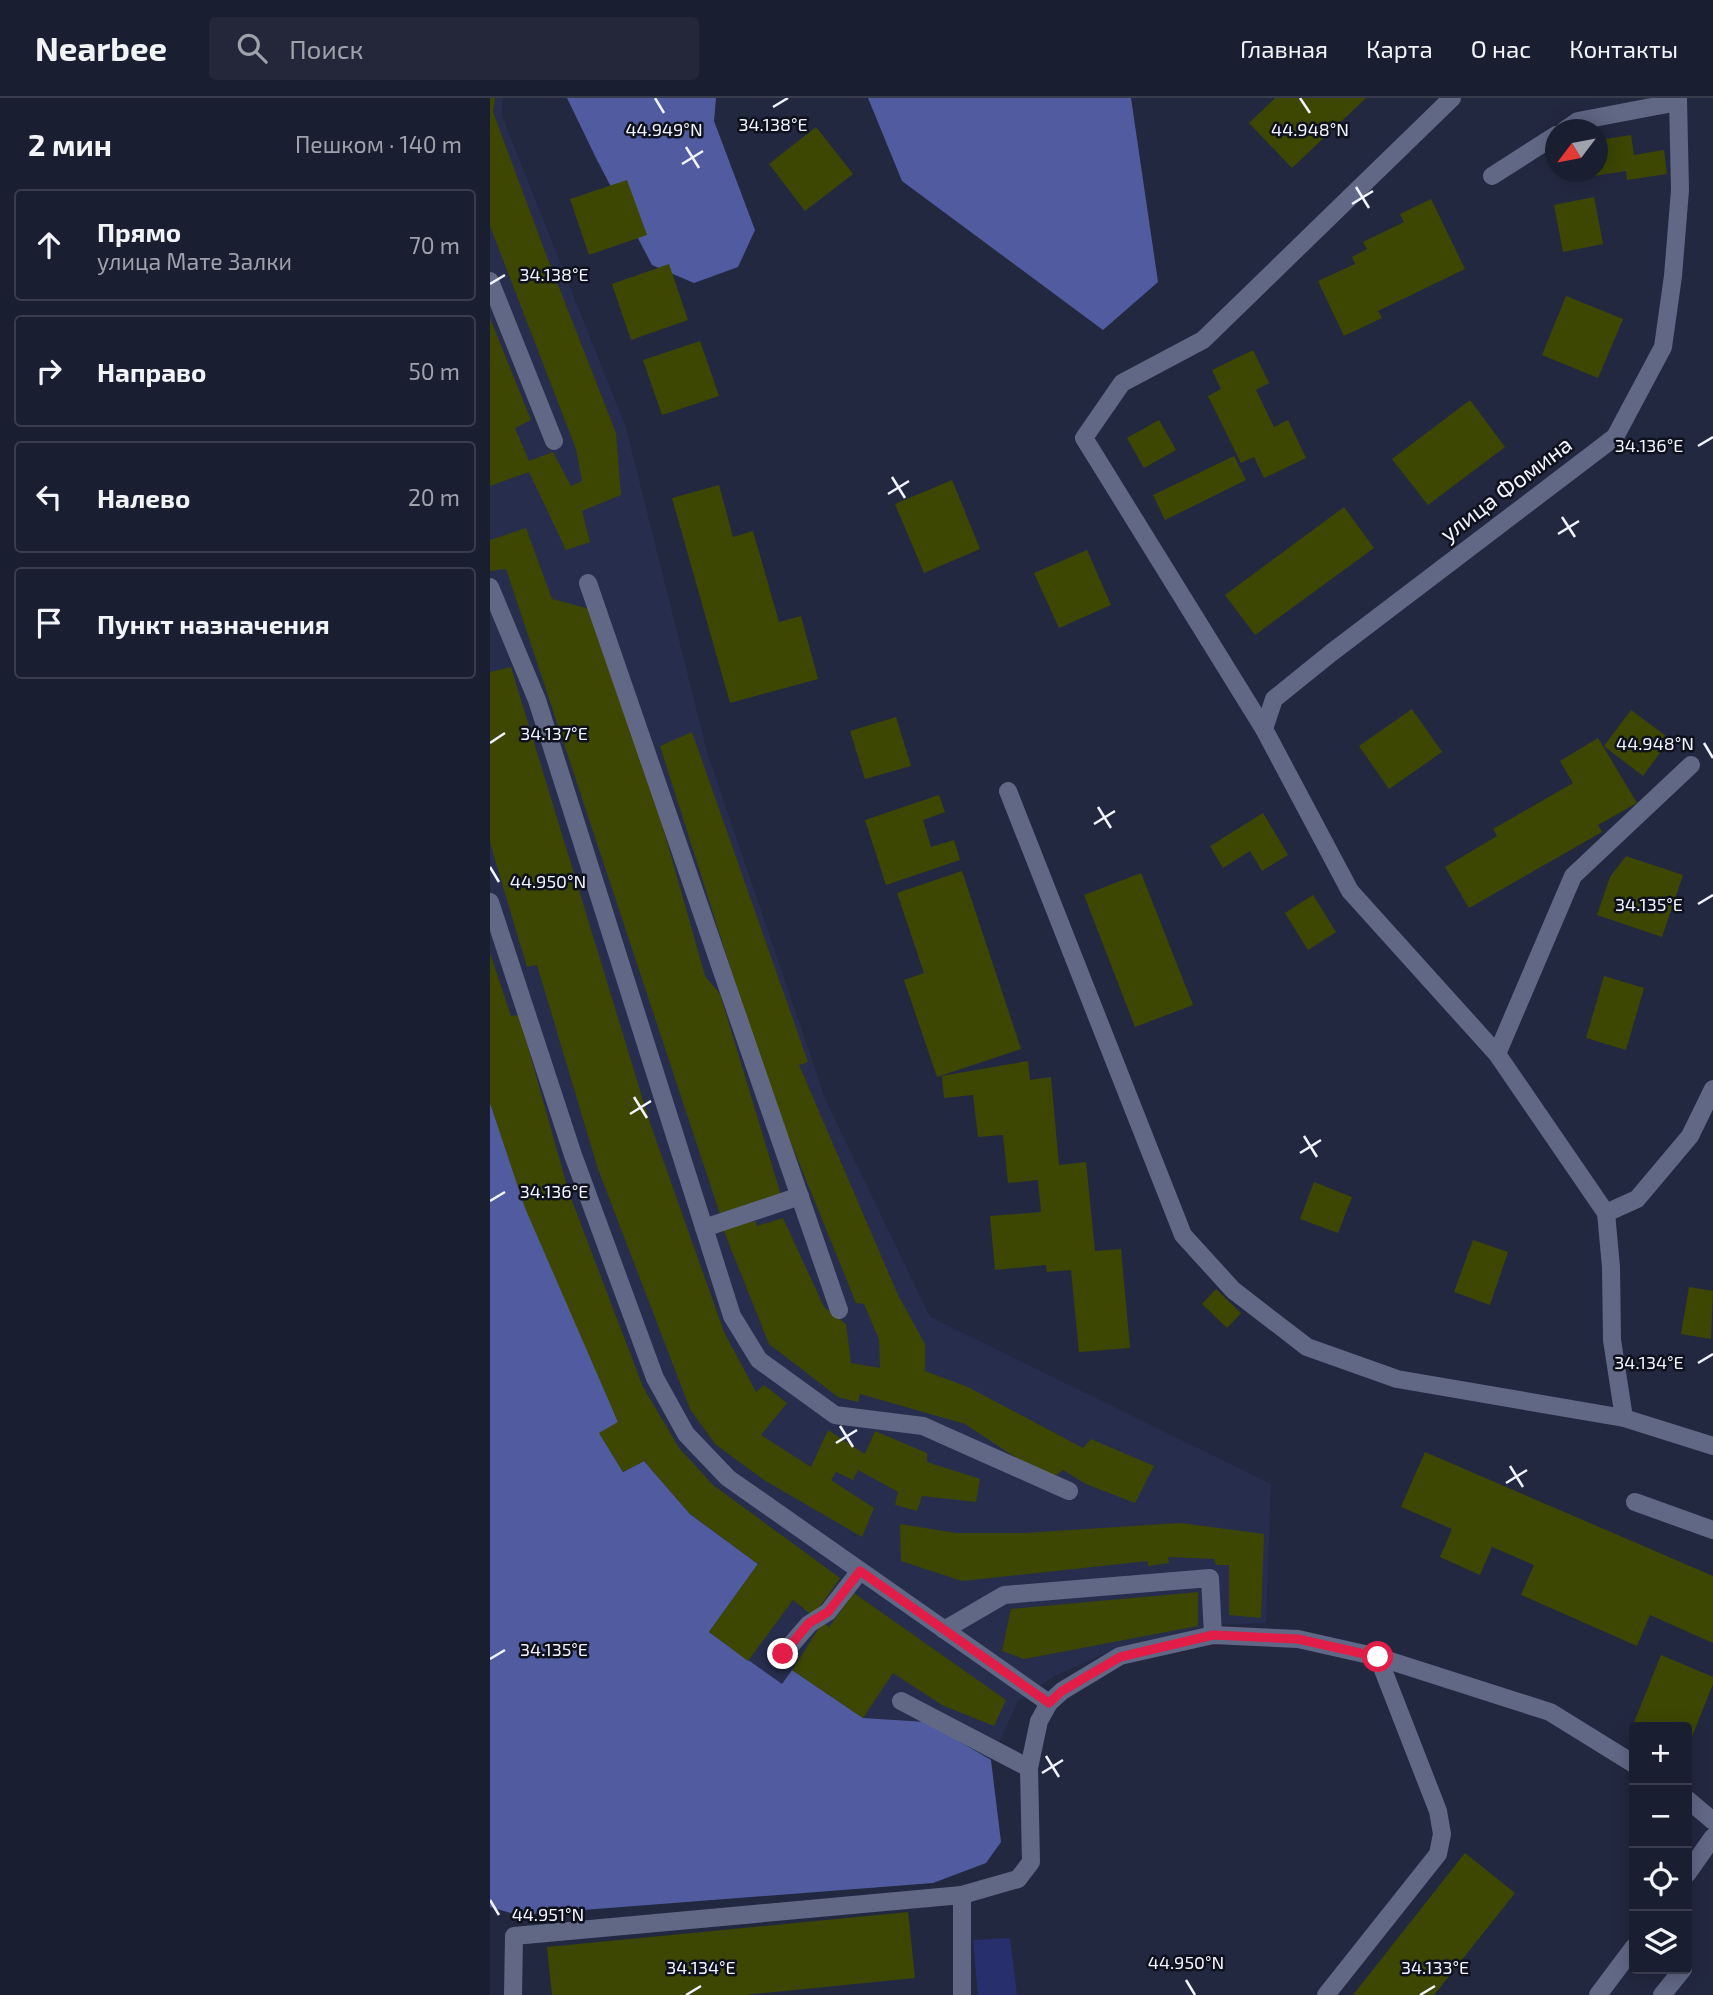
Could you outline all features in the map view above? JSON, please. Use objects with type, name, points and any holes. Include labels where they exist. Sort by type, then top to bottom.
[{"type":"street","points":[[1452,98],[1203,340],[1122,383],[1084,438],[1264,729],[1350,891],[1497,1054],[1606,1213],[1611,1267],[1612,1340],[1624,1418]]},
{"type":"street","points":[[1588,119],[1678,100]]},
{"type":"street","name":"улица Фомина","points":[[1264,729],[1274,699],[1283,691],[1615,437],[1663,347],[1673,276],[1680,190],[1678,100]]},
{"type":"street","points":[[1492,176],[1545,142]]},
{"type":"street","points":[[490,281],[554,440]]},
{"type":"street","points":[[588,583],[839,1310]]},
{"type":"street","points":[[490,587],[537,699],[732,1317],[758,1360],[835,1415],[923,1426],[1069,1491]]},
{"type":"street","points":[[1497,1054],[1573,876],[1691,765]]},
{"type":"street","points":[[1008,791],[1183,1235],[1233,1290],[1307,1347],[1397,1379],[1624,1418],[1713,1446]]},
{"type":"street","points":[[490,902],[573,1155],[651,1366],[686,1434],[728,1478],[1049,1703]]},
{"type":"street","points":[[1606,1213],[1637,1199],[1690,1136],[1713,1089]]},
{"type":"street","points":[[704,1228],[800,1196]]},
{"type":"street","points":[[1635,1503],[1713,1530]]},
{"type":"street","points":[[783,1654],[809,1623],[828,1612],[860,1571]]},
{"type":"street","points":[[944,1630],[1004,1595],[1209,1578],[1213,1635]]},
{"type":"street","points":[[513,1995],[514,1936],[962,1895],[1018,1879],[1031,1862],[1029,1768],[1039,1721],[1049,1703],[1062,1691],[1120,1657],[1213,1635],[1298,1639],[1378,1657],[1549,1712],[1629,1761]]},
{"type":"street","points":[[1326,1995],[1438,1854],[1440,1844],[1438,1811],[1378,1657]]},
{"type":"street","points":[[901,1701],[1029,1768]]},
{"type":"street","points":[[1692,1803],[1713,1821]]},
{"type":"street","points":[[1692,1867],[1713,1837]]},
{"type":"street","points":[[962,1895],[962,1995]]},
{"type":"street","points":[[1598,1995],[1629,1954]]},
{"type":"street","points":[[1662,1995],[1679,1974]]},
{"type":"shaded area","points":[[490,98],[503,98],[502,116],[626,428],[707,752],[826,1101],[930,1317],[1271,1484],[1266,1623],[1212,1625],[1107,1652],[1051,1678],[1018,1701],[991,1760],[926,1722],[863,1718],[792,1671],[783,1685],[709,1632],[623,1472],[599,1433],[490,1103]]},
{"type":"shaded area","points":[[567,98],[716,98],[714,121],[755,230],[738,267],[694,283],[652,265]]},
{"type":"shaded area","points":[[868,98],[1131,98],[1158,282],[1103,330],[902,181]]},
{"type":"shaded area","points":[[490,1103],[618,1422],[600,1434],[623,1472],[644,1461],[690,1514],[758,1564],[709,1632],[782,1684],[792,1670],[863,1718],[926,1722],[991,1760],[1001,1842],[986,1863],[933,1883],[518,1915],[490,1907]]},
{"type":"shaded area","points":[[1010,1938],[1017,1995],[978,1995],[973,1940]]},
{"type":"building","points":[[490,98],[495,98],[493,112],[616,433],[621,495],[582,511],[590,542],[566,550],[529,472],[490,486],[490,318],[531,420],[515,428],[529,461],[553,452],[571,486],[582,481],[576,449],[490,226]]},
{"type":"building","points":[[1275,98],[1366,98],[1292,168],[1249,123]]},
{"type":"building","points":[[816,127],[853,174],[805,211],[769,164]]},
{"type":"building","points":[[1631,135],[1634,155],[1664,150],[1667,174],[1627,180],[1626,171],[1608,174],[1608,138]]},
{"type":"building","points":[[627,180],[647,235],[589,255],[570,199]]},
{"type":"building","points":[[1594,197],[1603,244],[1563,252],[1554,205]]},
{"type":"building","points":[[1431,199],[1465,269],[1378,311],[1382,318],[1344,336],[1318,281],[1355,264],[1352,257],[1367,249],[1363,242],[1404,222],[1400,214]]},
{"type":"building","points":[[669,264],[688,320],[631,340],[612,284]]},
{"type":"building","points":[[1566,296],[1623,319],[1598,378],[1542,355]]},
{"type":"building","points":[[700,341],[719,396],[662,415],[643,360]]},
{"type":"building","points":[[1253,350],[1269,383],[1256,390],[1274,427],[1288,420],[1306,458],[1264,478],[1254,457],[1241,463],[1208,396],[1221,389],[1212,370]]},
{"type":"building","points":[[1470,400],[1505,447],[1428,505],[1392,459]]},
{"type":"building","points":[[1159,420],[1176,450],[1144,468],[1127,438]]},
{"type":"building","points":[[1234,456],[1246,480],[1165,520],[1153,495]]},
{"type":"building","points":[[952,480],[980,549],[924,573],[895,504]]},
{"type":"building","points":[[719,485],[733,537],[753,531],[779,622],[801,616],[818,679],[730,703],[672,498]]},
{"type":"building","points":[[1344,507],[1374,548],[1255,635],[1225,595]]},
{"type":"building","points":[[526,528],[552,599],[590,609],[638,739],[705,976],[720,994],[781,1195],[720,1214],[506,569],[490,571],[490,540]]},
{"type":"building","points":[[1087,550],[1111,605],[1059,628],[1034,573]]},
{"type":"building","points":[[511,667],[650,1123],[724,1332],[756,1392],[764,1385],[787,1403],[761,1435],[811,1467],[828,1430],[865,1454],[875,1431],[927,1453],[927,1462],[980,1479],[976,1502],[922,1496],[917,1511],[895,1505],[898,1492],[858,1470],[853,1480],[836,1472],[831,1480],[874,1508],[862,1537],[764,1480],[715,1444],[690,1409],[598,1169],[537,965],[527,967],[490,841],[490,672]]},
{"type":"building","points":[[1412,709],[1442,752],[1389,789],[1359,746]]},
{"type":"building","points":[[1631,710],[1670,739],[1643,776],[1604,746]]},
{"type":"building","points":[[896,717],[911,766],[865,779],[850,731]]},
{"type":"building","points":[[692,732],[808,1062],[799,1065],[898,1295],[925,1344],[925,1371],[968,1387],[1083,1448],[1091,1439],[1154,1466],[1135,1503],[1086,1484],[1063,1470],[1050,1480],[965,1424],[860,1394],[858,1402],[838,1397],[769,1344],[723,1229],[755,1221],[757,1226],[783,1218],[824,1307],[846,1324],[851,1363],[880,1368],[879,1339],[864,1304],[856,1303],[768,1086],[660,746]]},
{"type":"building","points":[[1598,738],[1637,803],[1598,825],[1602,832],[1469,908],[1445,867],[1497,836],[1493,829],[1573,783],[1560,761]]},
{"type":"building","points":[[939,795],[945,812],[923,820],[931,847],[954,840],[960,860],[886,885],[865,820]]},
{"type":"building","points":[[1263,813],[1288,855],[1262,871],[1250,851],[1223,868],[1210,846]]},
{"type":"building","points":[[1626,856],[1683,875],[1662,937],[1597,915],[1610,877]]},
{"type":"building","points":[[962,871],[1021,1049],[937,1077],[904,980],[924,973],[897,893]]},
{"type":"building","points":[[1141,873],[1193,1005],[1135,1027],[1084,895]]},
{"type":"building","points":[[1313,895],[1336,932],[1308,950],[1285,913]]},
{"type":"building","points":[[490,953],[511,1016],[519,1015],[569,1193],[643,1387],[679,1448],[713,1485],[840,1578],[813,1616],[793,1600],[748,1661],[709,1632],[758,1564],[690,1514],[644,1461],[623,1472],[599,1433],[618,1422],[525,1208],[490,1103]]},
{"type":"building","points":[[1604,976],[1644,988],[1626,1050],[1586,1038]]},
{"type":"building","points":[[1028,1061],[1030,1080],[1051,1077],[1059,1165],[1086,1162],[1095,1251],[1121,1249],[1130,1348],[1079,1352],[1071,1270],[1047,1272],[1046,1265],[995,1270],[990,1216],[1041,1212],[1038,1180],[1008,1183],[1003,1135],[978,1137],[973,1095],[944,1098],[942,1076]]},
{"type":"building","points":[[1314,1182],[1352,1197],[1338,1233],[1300,1219]]},
{"type":"building","points":[[1473,1240],[1508,1252],[1490,1305],[1454,1292]]},
{"type":"building","points":[[1689,1287],[1713,1291],[1711,1339],[1681,1334]]},
{"type":"building","points":[[1216,1289],[1241,1313],[1227,1328],[1202,1304]]},
{"type":"building","points":[[1425,1452],[1713,1576],[1713,1643],[1650,1615],[1637,1646],[1521,1595],[1534,1565],[1492,1547],[1480,1575],[1440,1557],[1452,1529],[1401,1507]]},
{"type":"building","points":[[1181,1523],[1264,1534],[1261,1618],[1229,1615],[1229,1565],[1216,1565],[1214,1559],[1168,1557],[1169,1563],[1148,1566],[1148,1561],[962,1581],[901,1561],[900,1524],[956,1533],[1023,1533]]},
{"type":"building","points":[[1198,1592],[1198,1626],[1024,1659],[1002,1651],[1011,1609]]},
{"type":"building","points":[[854,1593],[1006,1700],[994,1726],[942,1705],[893,1673],[863,1718],[792,1670],[823,1622],[829,1627]]},
{"type":"building","points":[[1661,1655],[1713,1677],[1713,1684],[1692,1736],[1692,1722],[1634,1722]]},
{"type":"building","points":[[1465,1853],[1515,1893],[1434,1995],[1353,1995]]},
{"type":"building","points":[[908,1912],[915,1978],[744,1995],[552,1995],[547,1947]]},
{"type":"route","points":[[783,1654],[809,1623],[828,1612],[860,1571],[1049,1703],[1062,1691],[1120,1657],[1213,1635],[1298,1639],[1378,1657]]}]
